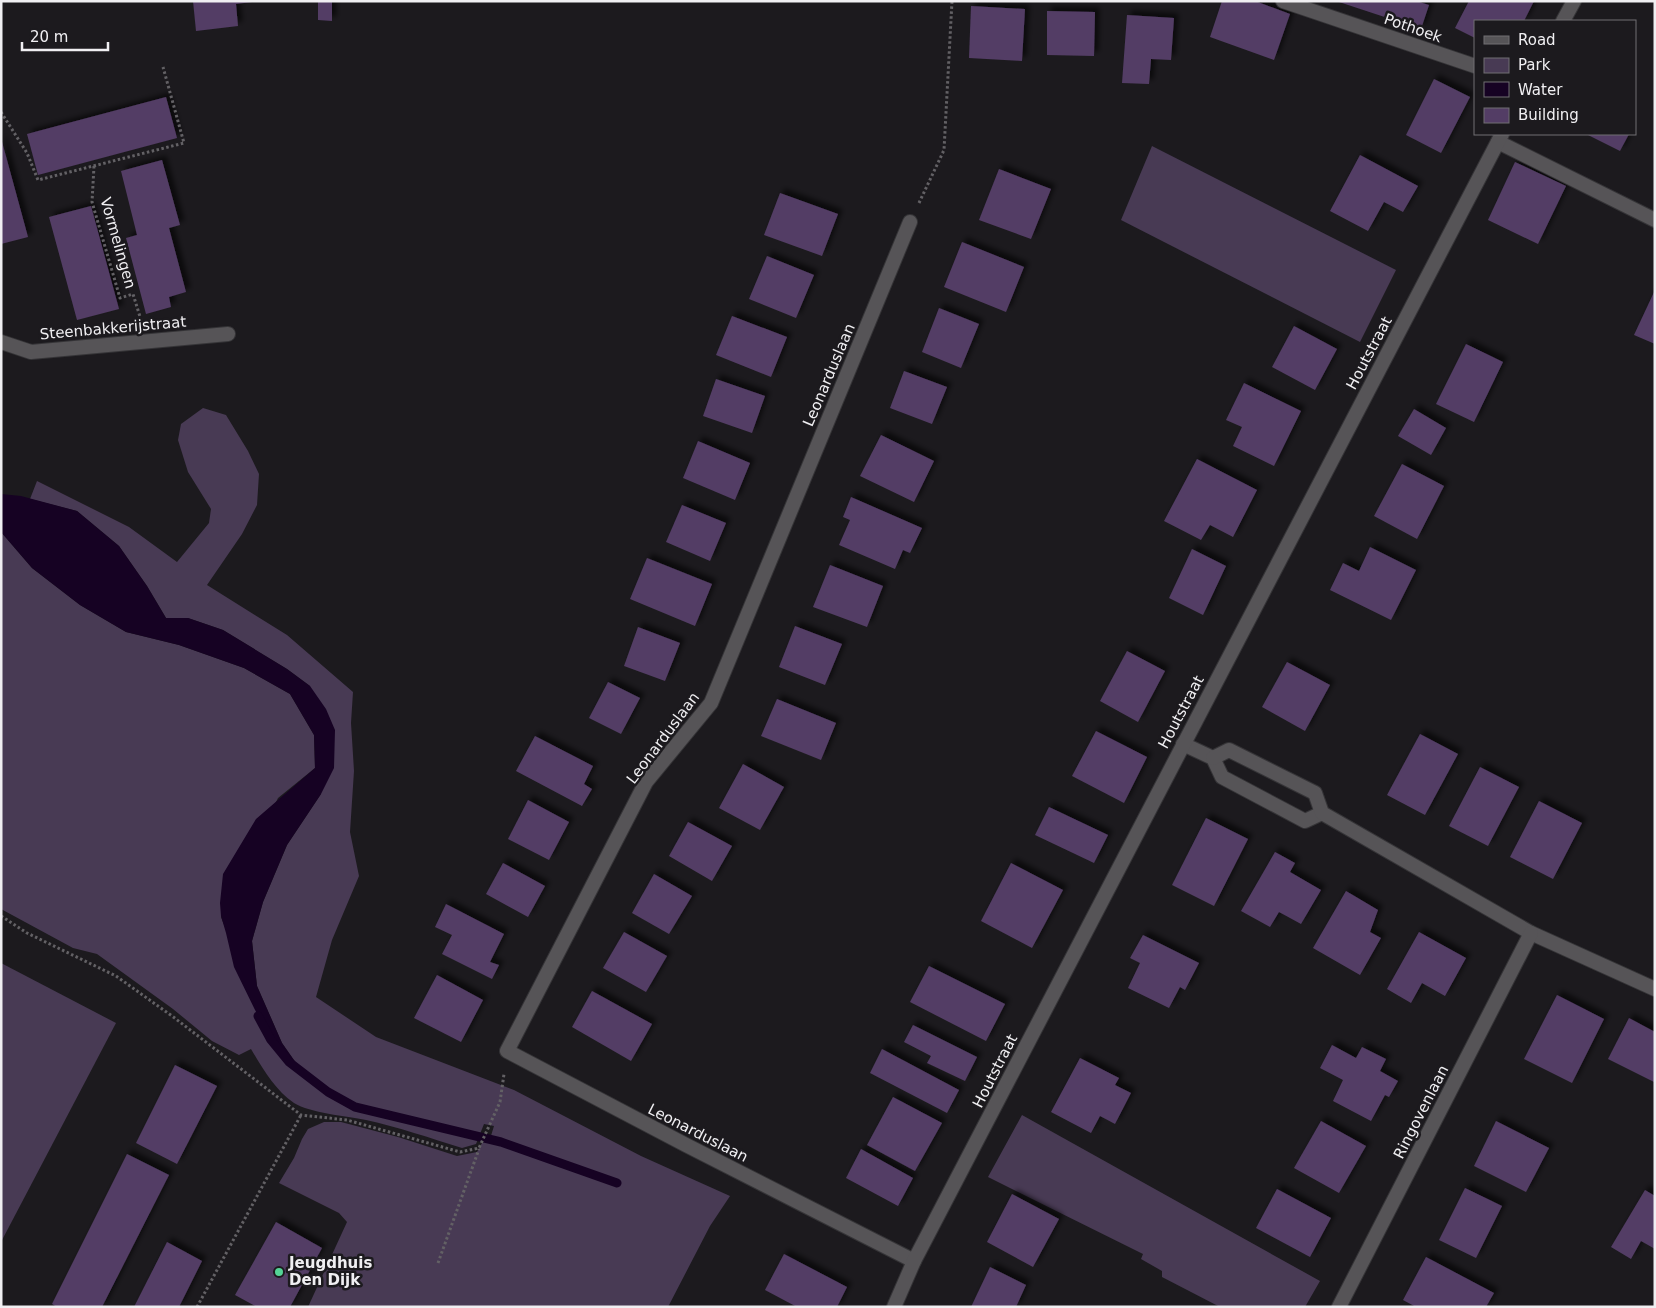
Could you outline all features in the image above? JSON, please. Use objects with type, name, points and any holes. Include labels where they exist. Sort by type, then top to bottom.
[{"type":"street","name":"Pothoek","points":[[1283,1],[1474,66]]},
{"type":"street","points":[[1564,20],[1574,1]]},
{"type":"street","points":[[1500,138],[1655,220]]},
{"type":"street","name":"Houtstraat","points":[[894,1307],[914,1261],[1500,138]]},
{"type":"street","name":"Leonarduslaan","points":[[910,222],[711,704],[646,782],[507,1051],[914,1261]]},
{"type":"street","name":"Steenbakkerijstraat","points":[[1,342],[31,352],[228,334]]},
{"type":"street","points":[[1183,744],[1214,758],[1222,777],[1306,821],[1322,813]]},
{"type":"street","points":[[1214,758],[1229,750],[1315,792],[1322,813],[1531,933],[1655,989]]},
{"type":"street","name":"Ringovenlaan","points":[[1339,1307],[1531,933]]},
{"type":"path","points":[[910,222],[944,150],[952,1]]},
{"type":"path","points":[[1,112],[27,153],[38,180],[184,143],[164,67]]},
{"type":"path","name":"Vormelingen","points":[[94,166],[92,202],[120,298],[133,294],[147,341]]},
{"type":"path","points":[[1,916],[28,933],[116,976],[172,1016],[301,1115],[347,1120],[460,1152],[479,1148]]},
{"type":"path","points":[[438,1263],[479,1148],[500,1102],[507,1051]]},
{"type":"path","points":[[197,1307],[301,1115]]},
{"type":"green space","points":[[1152,146],[1396,270],[1360,342],[1121,220]]},
{"type":"green space","points":[[203,408],[226,415],[248,451],[259,474],[257,505],[242,534],[207,585],[287,635],[353,692],[351,723],[354,771],[350,832],[359,876],[332,940],[316,997],[376,1037],[514,1090],[641,1156],[730,1196],[710,1226],[668,1307],[308,1307],[347,1222],[339,1213],[279,1183],[308,1129],[324,1122],[341,1122],[398,1137],[457,1156],[477,1152],[482,1143],[490,1139],[494,1126],[484,1124],[476,1144],[462,1148],[378,1123],[319,1112],[294,1103],[275,1085],[251,1049],[239,1055],[212,1041],[173,1009],[97,954],[73,948],[1,909],[1,532],[32,568],[80,605],[126,632],[179,645],[244,668],[290,694],[314,735],[315,768],[278,798],[221,917],[266,1033],[289,1062],[313,1080],[296,1063],[282,1043],[257,986],[252,941],[263,902],[287,845],[321,794],[310,686],[287,669],[223,630],[188,618],[166,618],[147,586],[119,546],[77,511],[30,499],[37,481],[129,527],[177,562],[209,523],[211,509],[188,472],[178,440],[181,424]]},
{"type":"green space","points":[[1,963],[116,1023],[1,1242]]},
{"type":"green space","points":[[1022,1115],[1320,1281],[1305,1307],[1220,1307],[1162,1277],[1162,1271],[1141,1259],[1143,1254],[988,1177]]},
{"type":"water","points":[[1,494],[21,496],[77,511],[119,546],[147,586],[166,618],[188,618],[223,630],[287,669],[310,686],[326,709],[335,730],[334,768],[321,794],[287,845],[263,902],[252,941],[257,986],[282,1043],[296,1063],[316,1083],[289,1062],[266,1033],[234,967],[221,916],[220,903],[223,874],[256,819],[315,768],[314,735],[290,694],[244,668],[179,645],[126,632],[80,605],[32,568],[1,532]]},
{"type":"building","points":[[193,1],[252,2],[236,4],[238,26],[196,31]]},
{"type":"building","points":[[318,1],[332,1],[332,21],[318,20]]},
{"type":"building","points":[[1222,1],[1255,1],[1290,14],[1274,60],[1210,37]]},
{"type":"building","points":[[1336,1],[1416,1],[1429,5],[1421,29]]},
{"type":"building","points":[[1469,1],[1534,1],[1524,20],[1474,20],[1474,38],[1455,28]]},
{"type":"building","points":[[971,6],[1025,9],[1022,61],[969,58]]},
{"type":"building","points":[[1047,11],[1095,12],[1094,56],[1047,55]]},
{"type":"building","points":[[1127,15],[1174,18],[1171,60],[1151,59],[1149,84],[1122,83]]},
{"type":"building","points":[[1434,79],[1470,97],[1441,153],[1406,135]]},
{"type":"building","points":[[166,97],[177,138],[38,175],[27,134]]},
{"type":"building","points":[[1588,135],[1628,135],[1620,151]]},
{"type":"building","points":[[1,138],[28,237],[1,244]]},
{"type":"building","points":[[1360,155],[1418,186],[1403,212],[1384,202],[1368,231],[1330,211]]},
{"type":"building","points":[[162,160],[180,225],[169,228],[186,292],[169,297],[171,307],[146,314],[126,238],[137,235],[121,171]]},
{"type":"building","points":[[1515,162],[1566,186],[1538,244],[1488,220]]},
{"type":"building","points":[[999,169],[1051,189],[1031,239],[979,220]]},
{"type":"building","points":[[780,193],[838,214],[822,256],[764,235]]},
{"type":"building","points":[[91,206],[119,309],[77,320],[49,217]]},
{"type":"building","points":[[962,242],[1024,267],[1006,312],[944,287]]},
{"type":"building","points":[[767,256],[814,275],[796,318],[749,299]]},
{"type":"building","points":[[1655,290],[1655,344],[1634,335]]},
{"type":"building","points":[[939,308],[979,324],[961,368],[922,352]]},
{"type":"building","points":[[732,316],[787,337],[771,377],[716,355]]},
{"type":"building","points":[[1294,326],[1337,349],[1315,390],[1272,367]]},
{"type":"building","points":[[1466,344],[1503,362],[1474,422],[1436,404]]},
{"type":"building","points":[[904,371],[947,387],[932,424],[890,408]]},
{"type":"building","points":[[716,379],[765,396],[752,433],[703,416]]},
{"type":"building","points":[[1244,383],[1301,411],[1274,466],[1233,446],[1242,427],[1226,420]]},
{"type":"building","points":[[1414,409],[1446,428],[1431,455],[1398,436]]},
{"type":"building","points":[[881,435],[934,461],[914,502],[860,476]]},
{"type":"building","points":[[698,441],[750,463],[735,500],[683,478]]},
{"type":"building","points":[[1197,459],[1257,490],[1233,537],[1210,525],[1201,540],[1164,521]]},
{"type":"building","points":[[1402,464],[1444,486],[1417,539],[1374,516]]},
{"type":"building","points":[[851,497],[922,528],[910,553],[903,550],[895,569],[839,545],[850,520],[843,517]]},
{"type":"building","points":[[682,505],[726,523],[710,561],[666,542]]},
{"type":"building","points":[[1370,547],[1416,570],[1391,620],[1330,590],[1343,563],[1359,571]]},
{"type":"building","points":[[1192,549],[1226,566],[1203,615],[1169,598]]},
{"type":"building","points":[[647,558],[712,584],[695,626],[630,599]]},
{"type":"building","points":[[830,565],[883,586],[867,627],[813,607]]},
{"type":"building","points":[[795,626],[842,644],[825,685],[779,667]]},
{"type":"building","points":[[638,627],[680,643],[665,681],[624,666]]},
{"type":"building","points":[[1127,651],[1165,671],[1138,722],[1100,701]]},
{"type":"building","points":[[1287,662],[1330,685],[1305,731],[1262,707]]},
{"type":"building","points":[[608,682],[640,698],[621,734],[589,718]]},
{"type":"building","points":[[777,699],[836,723],[821,760],[761,736]]},
{"type":"building","points":[[1096,731],[1147,757],[1124,803],[1072,776]]},
{"type":"building","points":[[1420,734],[1458,754],[1425,815],[1387,795]]},
{"type":"building","points":[[535,736],[593,766],[584,784],[592,789],[582,806],[516,771]]},
{"type":"building","points":[[743,764],[784,787],[760,830],[719,808]]},
{"type":"building","points":[[1480,767],[1519,787],[1488,846],[1449,826]]},
{"type":"building","points":[[528,800],[569,822],[549,860],[508,839]]},
{"type":"building","points":[[1539,801],[1582,823],[1553,879],[1510,857]]},
{"type":"building","points":[[1049,807],[1108,835],[1094,863],[1035,835]]},
{"type":"building","points":[[1206,818],[1248,839],[1214,906],[1172,885]]},
{"type":"building","points":[[688,822],[732,846],[712,881],[669,856]]},
{"type":"building","points":[[1275,852],[1295,863],[1290,872],[1321,890],[1301,924],[1279,912],[1270,927],[1241,911]]},
{"type":"building","points":[[503,863],[545,886],[528,917],[486,894]]},
{"type":"building","points":[[1011,863],[1063,890],[1032,948],[981,921]]},
{"type":"building","points":[[654,874],[692,896],[669,934],[632,913]]},
{"type":"building","points":[[1346,891],[1378,910],[1370,932],[1381,938],[1360,975],[1313,948]]},
{"type":"building","points":[[446,904],[504,934],[490,962],[499,965],[492,979],[442,954],[452,935],[435,927]]},
{"type":"building","points":[[624,932],[667,956],[646,992],[603,968]]},
{"type":"building","points":[[1419,932],[1466,958],[1445,996],[1422,983],[1411,1003],[1387,989]]},
{"type":"building","points":[[1143,935],[1199,963],[1185,990],[1180,987],[1169,1008],[1128,988],[1140,963],[1130,958]]},
{"type":"building","points":[[929,966],[1005,1004],[986,1041],[910,1002]]},
{"type":"building","points":[[437,975],[483,1000],[461,1042],[414,1018]]},
{"type":"building","points":[[592,991],[652,1024],[631,1061],[572,1027]]},
{"type":"building","points":[[1557,995],[1604,1019],[1572,1083],[1524,1059]]},
{"type":"building","points":[[1629,1018],[1655,1032],[1654,1082],[1608,1059]]},
{"type":"building","points":[[913,1025],[977,1057],[965,1081],[927,1063],[931,1056],[904,1042]]},
{"type":"building","points":[[1332,1045],[1356,1058],[1362,1047],[1386,1059],[1380,1071],[1398,1081],[1389,1097],[1385,1095],[1371,1121],[1333,1101],[1343,1080],[1320,1068]]},
{"type":"building","points":[[882,1049],[959,1090],[947,1113],[870,1073]]},
{"type":"building","points":[[1080,1058],[1119,1078],[1115,1085],[1131,1093],[1115,1124],[1100,1116],[1091,1133],[1051,1112]]},
{"type":"building","points":[[175,1065],[217,1086],[177,1164],[136,1143]]},
{"type":"building","points":[[893,1097],[942,1123],[915,1171],[867,1145]]},
{"type":"building","points":[[1321,1121],[1366,1146],[1339,1193],[1294,1168]]},
{"type":"building","points":[[1496,1121],[1549,1148],[1526,1192],[1474,1166]]},
{"type":"building","points":[[861,1149],[913,1178],[898,1206],[846,1178]]},
{"type":"building","points":[[127,1154],[169,1175],[102,1307],[57,1307],[52,1304]]},
{"type":"building","points":[[1465,1188],[1502,1206],[1476,1258],[1439,1240]]},
{"type":"building","points":[[1277,1189],[1331,1218],[1310,1257],[1256,1228]]},
{"type":"building","points":[[1645,1190],[1655,1196],[1655,1249],[1641,1241],[1631,1259],[1611,1247]]},
{"type":"building","points":[[1012,1194],[1059,1219],[1033,1267],[987,1242]]},
{"type":"building","name":"Jeugdhuis Den Dijk","points":[[276,1222],[322,1248],[290,1307],[257,1307],[235,1295]]},
{"type":"building","points":[[167,1242],[202,1261],[179,1307],[134,1307]]},
{"type":"building","points":[[784,1254],[847,1287],[837,1307],[797,1307],[765,1290]]},
{"type":"building","points":[[1426,1257],[1494,1293],[1486,1307],[1416,1307],[1403,1300]]},
{"type":"building","points":[[990,1267],[1026,1285],[1016,1307],[971,1307]]},
{"type":"waterway","points":[[258,1016],[271,1040],[289,1062],[328,1092],[355,1107],[501,1142],[617,1183]]},
{"type":"place","name":"Jeugdhuis Den Dijk","points":[[279,1272]]}]
